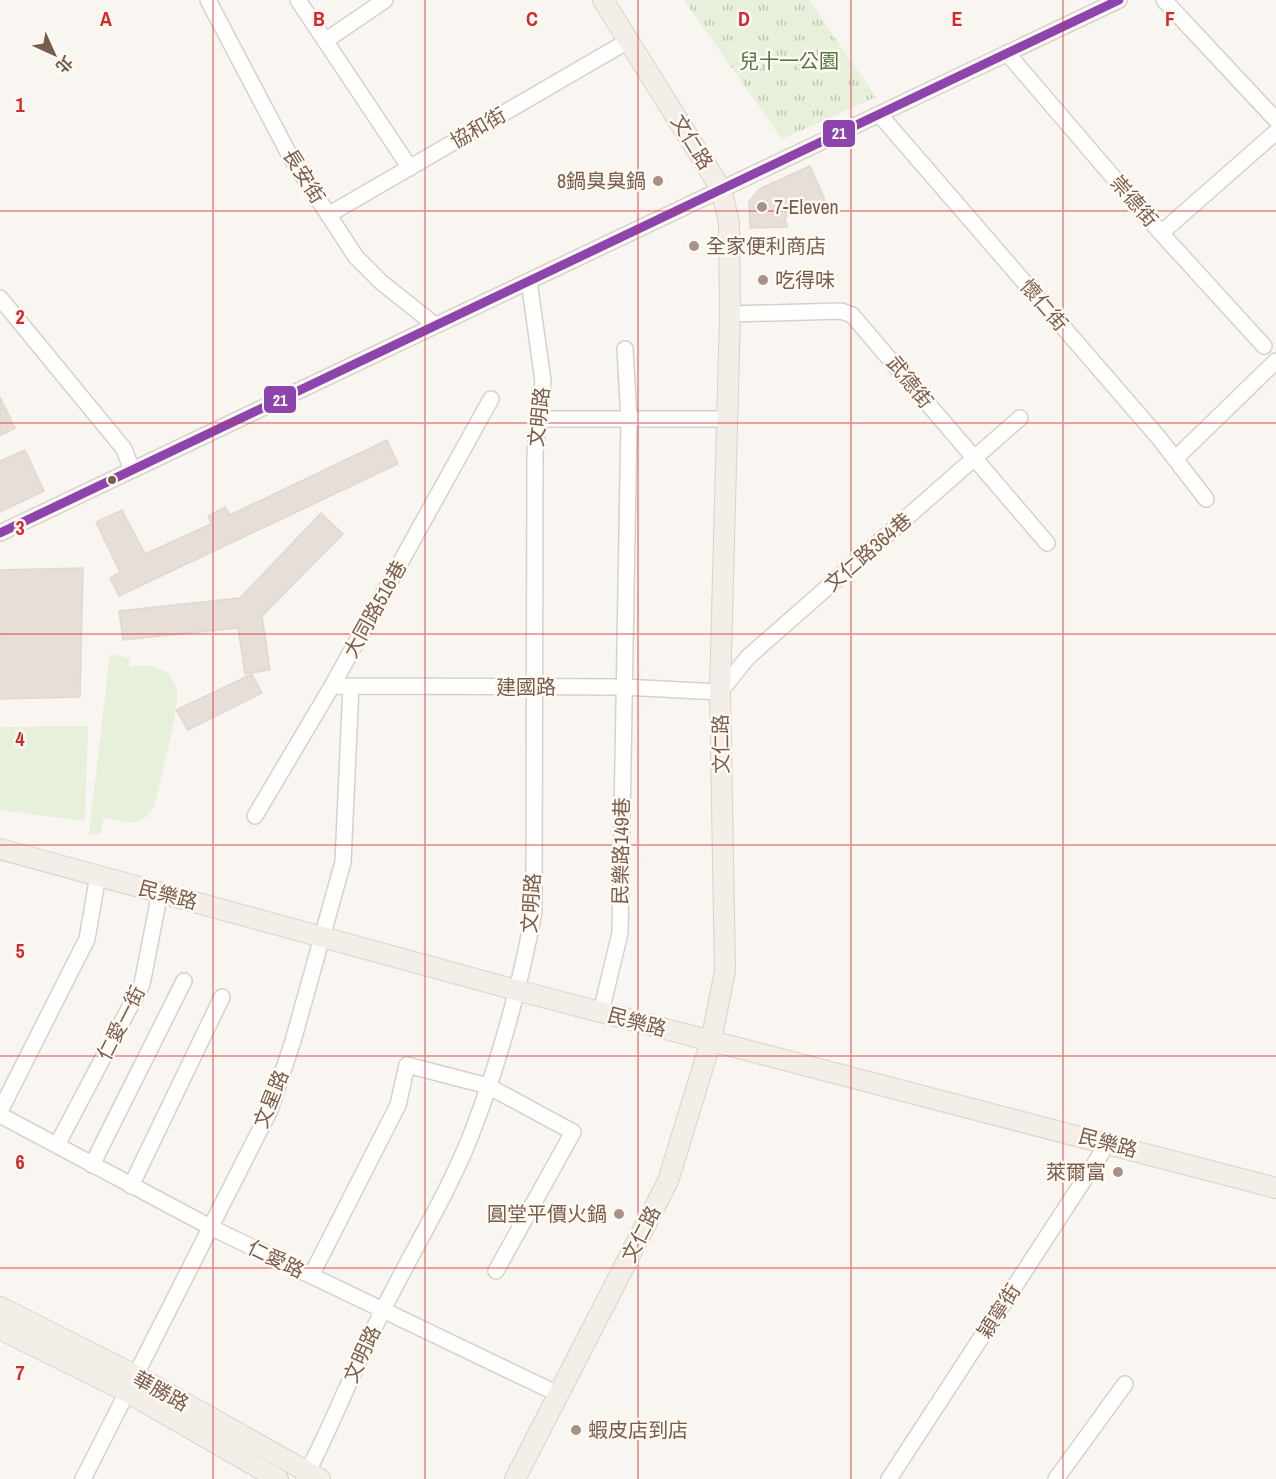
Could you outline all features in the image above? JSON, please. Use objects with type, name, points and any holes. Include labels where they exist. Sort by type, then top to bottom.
[{"type":"main road","name":"文仁路","points":[[515,1479],[668,1181],[711,1041],[725,970],[720,692],[730,314],[729,222],[721,189],[603,0]]},
{"type":"main road","name":"民樂路","points":[[0,849],[516,990],[1276,1188]]},
{"type":"main road","name":"華勝路","points":[[0,1307],[131,1384],[278,1479]]},
{"type":"main road","name":"華勝路","points":[[0,1329],[131,1384],[311,1476]]},
{"type":"street","name":"長安街","points":[[208,0],[290,156],[356,257],[381,282],[435,326]]},
{"type":"street","points":[[298,0],[410,168]]},
{"type":"street","points":[[325,41],[385,0]]},
{"type":"street","points":[[0,533],[1119,0]]},
{"type":"street","points":[[1164,0],[1276,120]]},
{"type":"street","name":"協和街","points":[[328,214],[628,41]]},
{"type":"street","name":"崇德街","points":[[1007,53],[1161,233],[1264,346]]},
{"type":"street","name":"懷仁街","points":[[879,114],[1175,459],[1206,499]]},
{"type":"street","points":[[1161,233],[1276,132]]},
{"type":"street","name":"文明路","points":[[311,1476],[382,1310],[443,1196],[471,1136],[516,990],[534,912],[532,687],[535,453],[543,381],[529,281]]},
{"type":"street","points":[[0,298],[124,449],[132,470]]},
{"type":"street","name":"武德街","points":[[730,314],[841,311],[852,315],[1047,543]]},
{"type":"street","name":"民樂路149巷","points":[[601,1012],[620,933],[629,418],[625,349]]},
{"type":"street","points":[[1175,459],[1276,361]]},
{"type":"street","name":"大同路516巷","points":[[255,816],[332,686],[491,399]]},
{"type":"street","points":[[538,418],[728,418]]},
{"type":"street","name":"文仁路364巷","points":[[720,692],[748,657],[1020,418]]},
{"type":"street","name":"建國路","points":[[332,686],[623,687],[720,692]]},
{"type":"street","name":"文星路","points":[[84,1479],[270,1110],[293,1041],[343,862],[351,686]]},
{"type":"street","points":[[0,1113],[87,939],[98,876]]},
{"type":"street","name":"仁愛一街","points":[[57,1145],[142,984],[160,892]]},
{"type":"street","points":[[92,1165],[184,981]]},
{"type":"street","points":[[131,1186],[222,997]]},
{"type":"street","points":[[311,1276],[398,1105],[407,1065],[488,1086],[573,1132],[496,1271]]},
{"type":"street","name":"仁愛路","points":[[0,1113],[92,1165],[212,1228],[558,1394]]},
{"type":"street","name":"穎寧街","points":[[890,1479],[1108,1143]]},
{"type":"street","points":[[1056,1479],[1125,1384]]},
{"type":"green space","name":"兒十一公園","points":[[684,0],[809,0],[876,97],[782,139]]},
{"type":"green space","points":[[110,654],[130,658],[129,668],[151,666],[165,672],[174,683],[177,700],[155,805],[144,818],[138,821],[127,822],[103,818],[101,834],[89,834]]},
{"type":"green space","points":[[88,726],[85,821],[0,810],[0,727]]},
{"type":"building","points":[[810,166],[825,200],[785,217],[787,227],[750,228],[749,202],[759,189]]},
{"type":"building","points":[[0,397],[15,428],[0,436]]},
{"type":"building","points":[[387,440],[398,464],[119,596],[110,578],[120,572],[96,522],[122,510],[145,554],[211,524],[208,516],[225,507],[230,515]]},
{"type":"building","points":[[25,450],[44,491],[0,512],[0,461]]},
{"type":"building","points":[[321,513],[343,534],[262,616],[270,670],[245,674],[238,628],[123,640],[119,611],[240,598]]},
{"type":"building","points":[[83,568],[80,697],[0,699],[0,570]]},
{"type":"building","points":[[252,674],[262,693],[188,730],[176,710]]},
{"type":"transit line","name":"21","points":[[0,533],[1119,0]]},
{"type":"place","name":"8鍋臭臭鍋","points":[[658,181]]},
{"type":"place","name":"7-Eleven","points":[[762,207]]},
{"type":"place","name":"全家便利商店","points":[[694,246]]},
{"type":"place","name":"吃得味","points":[[763,280]]},
{"type":"place","name":"萊爾富","points":[[1118,1172]]},
{"type":"place","name":"圓堂平價火鍋","points":[[619,1214]]},
{"type":"place","name":"蝦皮店到店","points":[[576,1430]]}]
